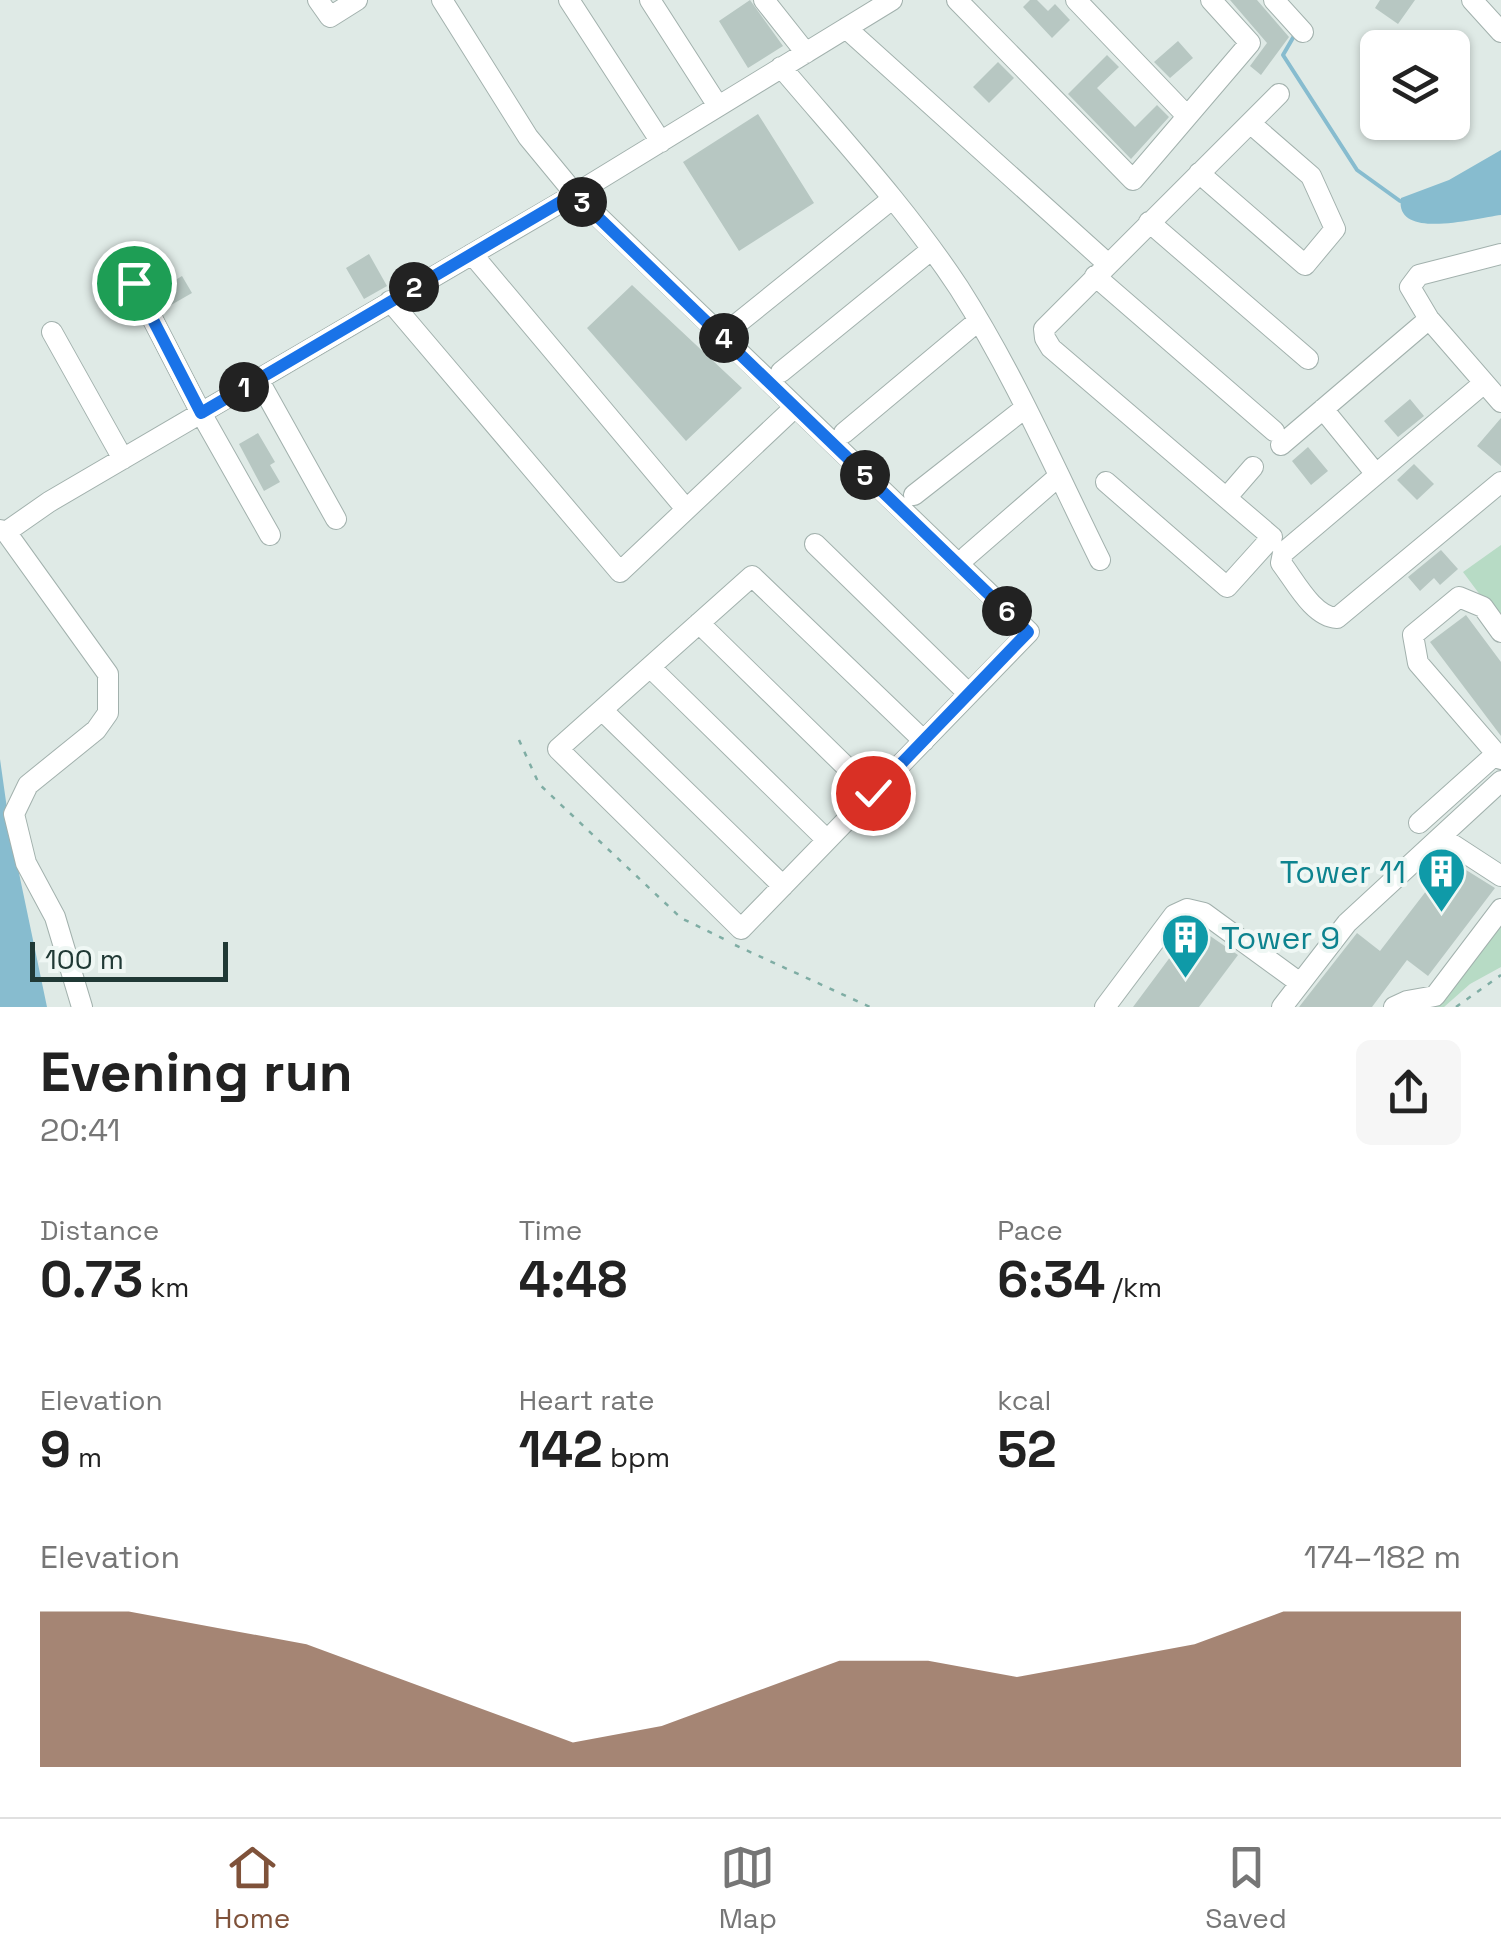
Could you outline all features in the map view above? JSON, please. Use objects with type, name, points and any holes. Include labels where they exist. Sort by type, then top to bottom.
[{"type":"street","points":[[318,0],[330,17],[357,0]]},
{"type":"street","points":[[442,0],[528,137],[574,194],[1028,632],[970,694],[741,929],[558,749],[752,576],[924,741]]},
{"type":"street","points":[[569,0],[660,142]]},
{"type":"street","points":[[650,0],[718,106]]},
{"type":"street","points":[[764,0],[806,53]]},
{"type":"street","points":[[82,1007],[55,917],[26,863],[14,814],[28,785],[102,722],[108,713],[108,674],[3,531],[574,194],[892,0]]},
{"type":"street","points":[[958,0],[1133,180],[1250,44],[1210,0]]},
{"type":"street","points":[[1076,0],[1188,116]]},
{"type":"street","points":[[1274,0],[1303,32]]},
{"type":"street","points":[[1472,0],[1501,32]]},
{"type":"street","points":[[846,28],[1277,438],[1323,409],[1429,318]]},
{"type":"street","points":[[780,67],[892,199],[978,321],[1100,560]]},
{"type":"street","points":[[1106,482],[1227,587],[1272,536],[1045,338],[1047,324],[1280,94]]},
{"type":"street","points":[[1199,173],[1305,265],[1335,229],[1311,176],[1250,123]]},
{"type":"street","points":[[738,323],[892,199]]},
{"type":"street","points":[[1149,222],[1308,359]]},
{"type":"street","points":[[780,372],[931,250]]},
{"type":"street","points":[[472,254],[686,509]]},
{"type":"street","points":[[1501,273],[1494,255],[1414,279],[1411,292],[1501,402]]},
{"type":"street","points":[[134,283],[270,535]]},
{"type":"street","points":[[390,301],[620,572],[795,407]]},
{"type":"street","points":[[844,433],[978,321]]},
{"type":"street","points":[[52,332],[123,459]]},
{"type":"street","points":[[258,379],[336,519]]},
{"type":"street","points":[[1484,383],[1280,557],[1318,611],[1337,618],[1501,482]]},
{"type":"street","points":[[914,495],[1025,408]]},
{"type":"street","points":[[1323,409],[1376,474]]},
{"type":"street","points":[[1227,498],[1253,467]]},
{"type":"street","points":[[966,556],[1058,476]]},
{"type":"street","points":[[815,544],[970,694]]},
{"type":"street","points":[[1419,824],[1499,757],[1418,663],[1413,635],[1459,598],[1483,608],[1501,632]]},
{"type":"street","points":[[699,623],[873,793]]},
{"type":"street","points":[[650,667],[828,840]]},
{"type":"street","points":[[602,710],[782,886]]},
{"type":"street","points":[[1282,1007],[1347,923],[1500,784]]},
{"type":"street","points":[[1441,836],[1501,876]]},
{"type":"street","points":[[1105,1007],[1174,914],[1187,909],[1204,913],[1300,983]]},
{"type":"street","points":[[1394,1007],[1406,1000],[1435,996],[1501,909]]},
{"type":"path","points":[[519,740],[540,784],[681,918],[801,978],[870,1007]]},
{"type":"path","points":[[1456,1007],[1501,975]]},
{"type":"green space","points":[[1501,545],[1501,623],[1463,572]]},
{"type":"green space","points":[[1501,921],[1501,967],[1470,984],[1444,1007],[1425,1007],[1439,1005]]},
{"type":"water","points":[[1501,150],[1501,215],[1439,224],[1410,219],[1402,211],[1401,198],[1449,180]]},
{"type":"water","points":[[0,759],[10,830],[47,1007],[0,1007]]},
{"type":"building","points":[[750,0],[783,46],[748,68],[719,21]]},
{"type":"building","points":[[1030,0],[1037,0],[1048,11],[1055,4],[1070,20],[1052,38],[1023,7]]},
{"type":"building","points":[[1230,0],[1257,0],[1289,37],[1261,75],[1250,66],[1267,43]]},
{"type":"building","points":[[1380,0],[1415,0],[1398,24],[1375,8]]},
{"type":"building","points":[[1178,41],[1193,58],[1170,78],[1154,62]]},
{"type":"building","points":[[1107,55],[1119,67],[1097,88],[1135,127],[1157,105],[1169,117],[1131,159],[1068,94]]},
{"type":"building","points":[[998,62],[1014,78],[989,103],[973,87]]},
{"type":"building","points":[[758,114],[814,203],[739,251],[683,162]]},
{"type":"building","points":[[369,254],[387,286],[364,299],[346,268]]},
{"type":"building","points":[[182,276],[192,293],[164,309],[154,293]]},
{"type":"building","points":[[632,285],[742,388],[686,441],[587,328]]},
{"type":"building","points":[[1410,399],[1424,416],[1398,437],[1384,421]]},
{"type":"building","points":[[1501,418],[1501,466],[1477,446]]},
{"type":"building","points":[[258,433],[275,462],[270,465],[280,482],[264,491],[239,444]]},
{"type":"building","points":[[1308,447],[1328,471],[1311,485],[1292,461]]},
{"type":"building","points":[[1414,464],[1434,484],[1417,500],[1397,480]]},
{"type":"building","points":[[1441,550],[1458,569],[1440,585],[1434,578],[1420,591],[1408,577]]},
{"type":"building","points":[[1466,615],[1501,662],[1501,736],[1430,642]]},
{"type":"building","points":[[1450,860],[1495,888],[1428,976],[1407,960],[1372,1007],[1299,1007],[1357,933],[1380,951]]},
{"type":"building","name":"Tower 9","points":[[1194,925],[1238,955],[1199,1007],[1133,1007]]},
{"type":"waterway","points":[[1294,36],[1283,55],[1357,170],[1400,201]]},
{"type":"place","name":"Tower 11","points":[[1441,914]]},
{"type":"place","name":"Tower 9","points":[[1186,980]]},
{"type":"route","points":[[134,283],[201,413],[574,194],[1028,632],[873,793]]}]
